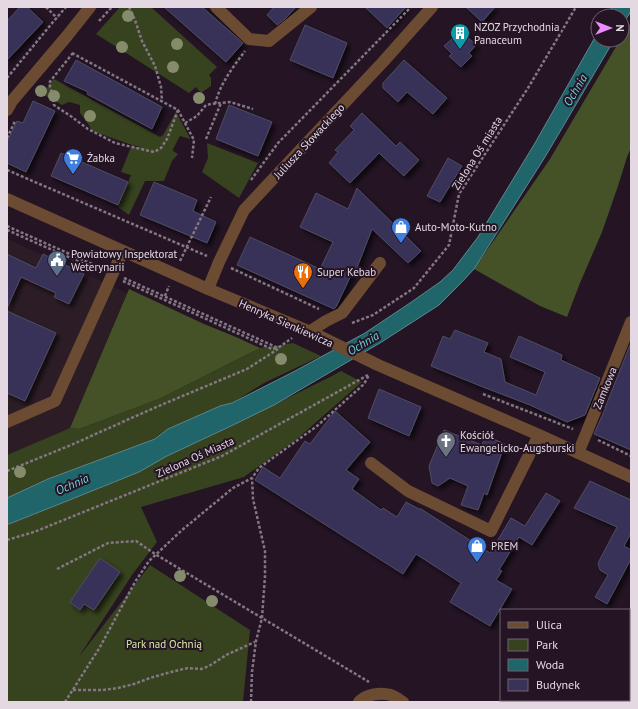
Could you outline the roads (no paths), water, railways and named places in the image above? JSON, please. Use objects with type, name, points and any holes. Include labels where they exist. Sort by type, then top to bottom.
[{"type":"street","points":[[7,110],[12,100],[90,7]]},
{"type":"street","points":[[216,7],[249,39],[269,41],[311,7]]},
{"type":"street","name":"Juliusza Słowackiego","points":[[208,289],[244,210],[382,63],[432,7]]},
{"type":"street","name":"Henryka Sienkiewicza","points":[[7,199],[208,289],[312,333],[378,365],[540,435],[631,477]]},
{"type":"street","points":[[11,418],[54,401],[123,251]]},
{"type":"street","points":[[312,333],[326,321],[342,313],[380,263]]},
{"type":"street","name":"Zamkowa","points":[[578,453],[631,322]]},
{"type":"street","points":[[371,463],[408,491],[491,531],[540,435]]},
{"type":"street","points":[[359,702],[362,698],[376,694],[392,695],[403,702]]},
{"type":"water","points":[[631,7],[631,11],[630,13],[630,8],[611,8]]},
{"type":"water","name":"Ochnia","points":[[590,46],[590,48],[609,48],[545,157],[474,269],[439,305],[380,343],[274,405],[167,456],[139,472],[9,524],[7,523],[7,498],[48,479],[155,439],[168,429],[220,406],[232,403],[365,333],[440,282],[453,270],[478,237],[535,143]]},
{"type":"place","name":"NZOZ Przychodnia Panaceum","points":[[460,50]]},
{"type":"place","name":"Żabka","points":[[73,175]]},
{"type":"place","name":"Auto-Moto-Kutno","points":[[401,244]]},
{"type":"place","name":"Powiatowy Inspektorat Weterynarii","points":[[57,277]]},
{"type":"place","name":"Super Kebab","points":[[303,289]]},
{"type":"place","name":"Kościół Ewangelicko-Augsburski","points":[[446,458]]},
{"type":"place","name":"PREM","points":[[477,563]]},
{"type":"park label","name":"Park nad Ochnią","points":[[164,644]]}]
